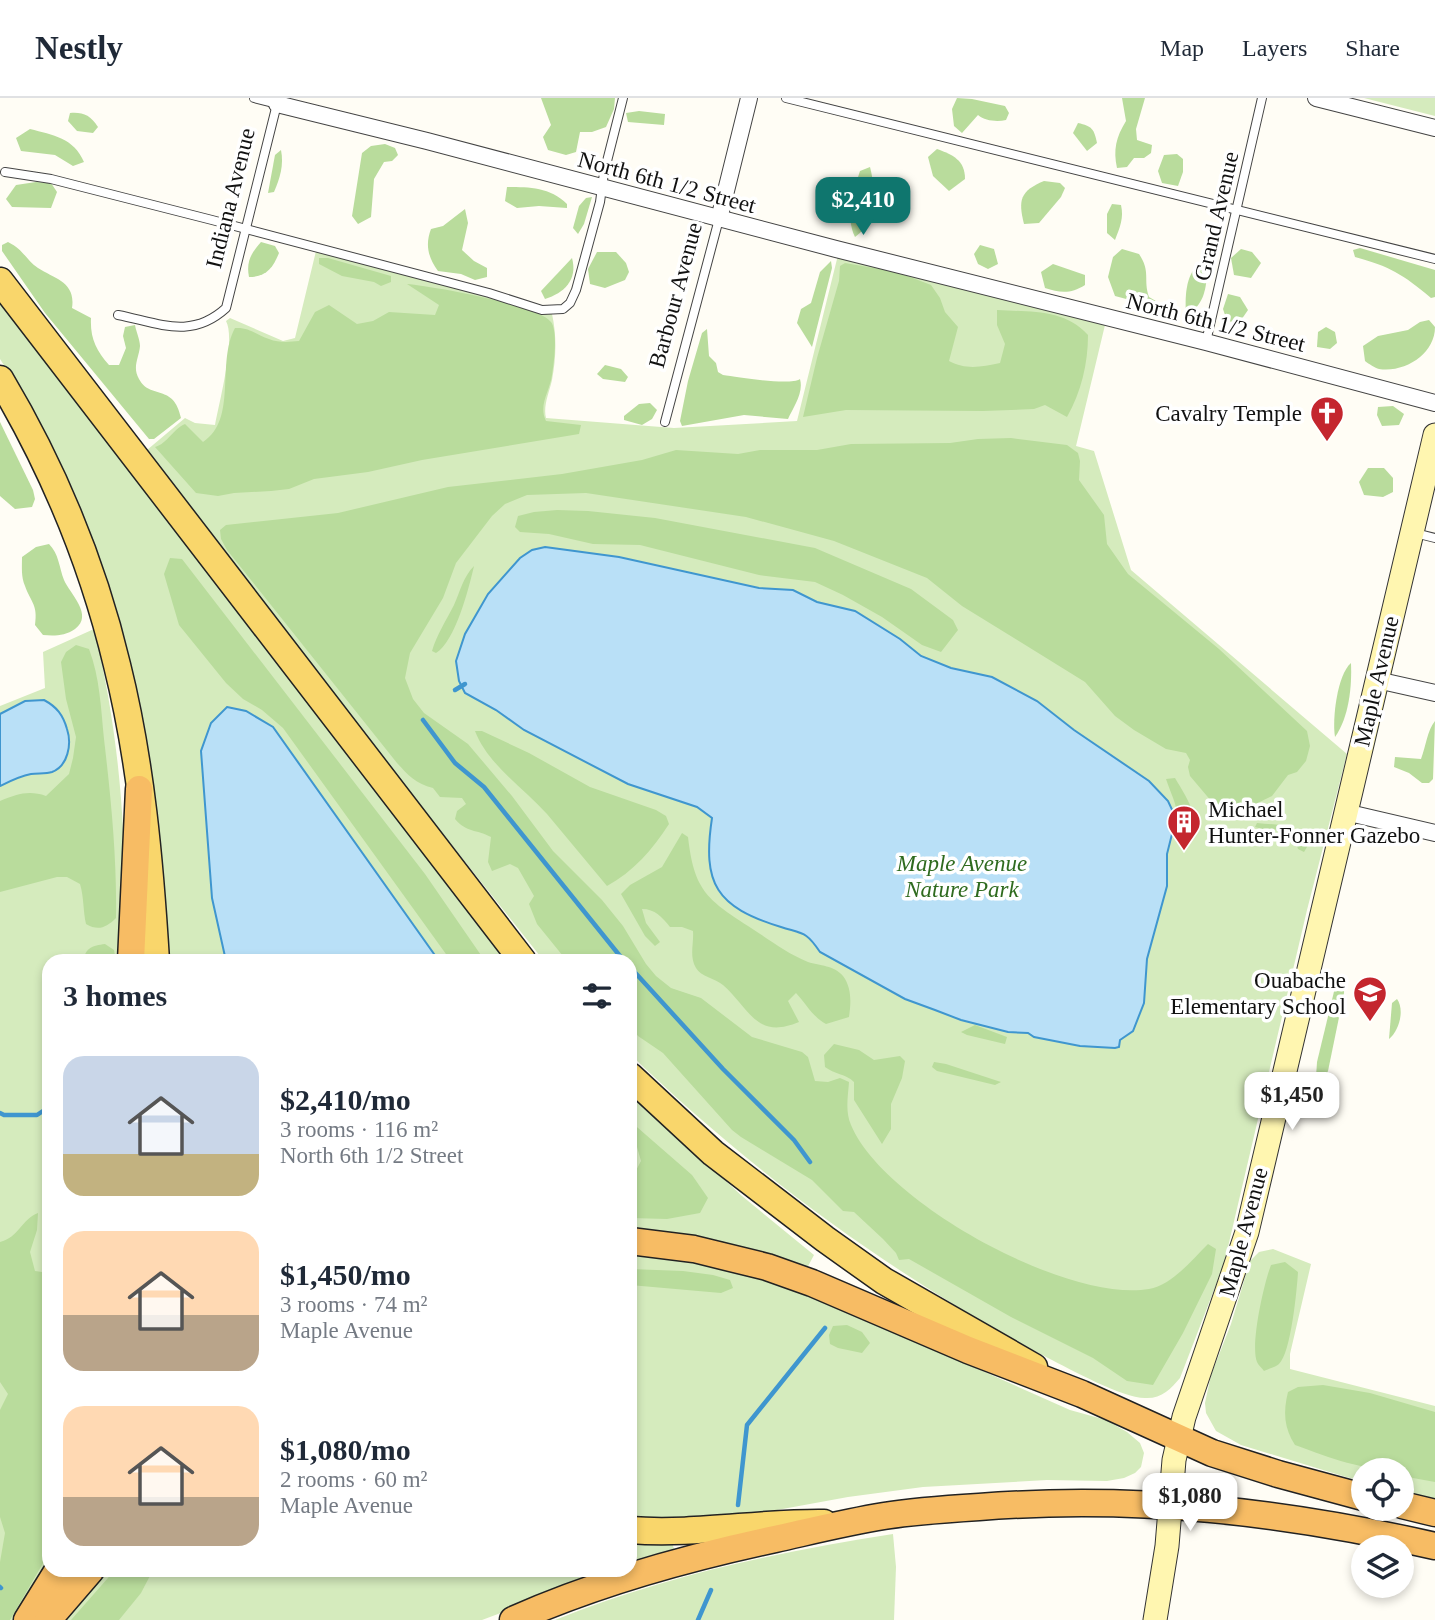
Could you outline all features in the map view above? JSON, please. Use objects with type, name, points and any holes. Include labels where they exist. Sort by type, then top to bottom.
[{"type":"highway","points":[[131,954],[134,850],[139,789]]},
{"type":"highway","points":[[637,1242],[694,1248],[812,1283],[968,1350],[1082,1394],[1212,1453],[1351,1494]]},
{"type":"highway","points":[[637,1575],[726,1549],[848,1524],[918,1511],[1020,1504],[1120,1503],[1246,1511],[1362,1529],[1435,1546]]},
{"type":"highway","points":[[1414,1508],[1435,1513]]},
{"type":"highway","points":[[27,1620],[54,1577]]},
{"type":"highway","points":[[48,1620],[85,1577]]},
{"type":"highway","points":[[513,1620],[632,1577]]},
{"type":"main road","points":[[0,281],[518,954]]},
{"type":"main road","points":[[0,379],[48,469],[89,568],[118,665],[129,719],[149,856],[156,954]]},
{"type":"main road","name":"Maple Avenue","points":[[1155,1620],[1167,1546],[1174,1460],[1184,1417],[1247,1232],[1435,435]]},
{"type":"main road","points":[[637,1083],[677,1121],[749,1182],[884,1281],[1082,1394]]},
{"type":"main road","points":[[637,1530],[702,1530],[785,1522],[848,1524]]},
{"type":"street","name":"Barbour Avenue","points":[[719,219],[749,98]]},
{"type":"street","points":[[1316,98],[1435,128]]},
{"type":"street","name":"North 6th 1/2 Street","points":[[277,101],[602,189],[1206,342],[1435,403]]},
{"type":"street","points":[[1377,680],[1435,694]]},
{"type":"street","points":[[1345,812],[1435,833]]},
{"type":"lane","name":"North 6th 1/2 Street","points":[[254,98],[277,101]]},
{"type":"lane","points":[[5,172],[51,179],[489,293],[534,308],[563,309],[576,290],[623,98]]},
{"type":"lane","points":[[786,98],[1435,259]]},
{"type":"lane","name":"Grand Avenue","points":[[1206,342],[1262,98]]},
{"type":"lane","name":"Indiana Avenue","points":[[118,315],[187,328],[214,319],[226,308],[277,101]]},
{"type":"lane","name":"Barbour Avenue","points":[[666,422],[719,219]]},
{"type":"lane","points":[[1412,533],[1435,538]]},
{"type":"green space","points":[[541,98],[615,98],[614,109],[606,127],[592,132],[580,132],[576,152],[566,155],[548,150],[543,137],[551,125]]},
{"type":"green space","points":[[957,98],[1005,106],[1009,113],[1006,120],[999,121],[978,115],[962,133],[954,126],[952,109]]},
{"type":"green space","points":[[1122,98],[1145,98],[1136,129],[1137,140],[1152,145],[1151,153],[1144,158],[1134,158],[1127,167],[1117,168],[1116,144],[1126,121]]},
{"type":"green space","points":[[1364,98],[1435,98],[1435,116]]},
{"type":"green space","points":[[639,111],[665,114],[664,125],[628,122],[626,113]]},
{"type":"green space","points":[[70,113],[86,115],[98,127],[93,133],[77,131],[68,121]]},
{"type":"green space","points":[[1078,123],[1089,127],[1095,134],[1097,143],[1087,151],[1073,133]]},
{"type":"green space","points":[[30,129],[69,143],[84,162],[73,166],[55,155],[21,151],[16,138]]},
{"type":"green space","points":[[385,144],[395,148],[398,155],[392,161],[384,162],[374,179],[371,217],[358,224],[352,216],[362,153],[371,146]]},
{"type":"green space","points":[[937,149],[957,159],[963,167],[965,179],[949,191],[933,176],[928,157]]},
{"type":"green space","points":[[281,150],[280,177],[274,192],[268,193],[275,155]]},
{"type":"green space","points":[[1177,154],[1183,159],[1183,172],[1178,186],[1162,183],[1158,171],[1164,155]]},
{"type":"green space","points":[[870,167],[873,205],[868,223],[855,237],[850,213],[853,196],[860,171]]},
{"type":"green space","points":[[1044,181],[1060,183],[1065,188],[1061,197],[1039,223],[1024,224],[1021,209],[1023,197],[1030,189]]},
{"type":"green space","points":[[51,183],[57,192],[51,208],[12,207],[6,199],[16,185]]},
{"type":"green space","points":[[507,187],[546,191],[560,198],[567,204],[567,208],[517,208],[505,201]]},
{"type":"green space","points":[[592,197],[578,234],[573,228],[579,206],[586,198]]},
{"type":"green space","points":[[1112,204],[1121,205],[1122,210],[1115,240],[1107,233],[1107,214]]},
{"type":"green space","points":[[465,209],[468,223],[462,250],[487,268],[487,277],[475,280],[461,274],[438,271],[428,251],[431,229],[443,226]]},
{"type":"green space","points":[[8,242],[38,268],[63,282],[71,292],[72,308],[91,318],[95,343],[109,365],[119,365],[126,348],[123,336],[125,327],[135,325],[140,344],[137,375],[149,389],[173,400],[181,418],[154,439],[149,439],[45,313],[2,251],[2,245]]},
{"type":"green space","points":[[261,242],[275,246],[279,253],[268,271],[249,277],[250,258]]},
{"type":"green space","points":[[980,245],[994,249],[998,264],[988,269],[978,264],[974,254]]},
{"type":"green space","points":[[1360,248],[1435,270],[1435,297],[1431,298],[1404,277],[1387,268],[1355,257],[1353,250]]},
{"type":"green space","points":[[1122,249],[1139,254],[1145,266],[1149,297],[1161,304],[1165,311],[1152,314],[1130,300],[1115,296],[1108,277],[1113,257]]},
{"type":"green space","points":[[1241,249],[1252,252],[1261,263],[1251,278],[1234,275],[1231,258]]},
{"type":"green space","name":"Maple Avenue Nature Park","points":[[316,251],[552,314],[555,356],[546,418],[674,428],[797,421],[838,255],[1105,325],[1076,446],[1094,451],[1131,570],[1347,754],[1307,910],[1224,1264],[1180,1378],[1173,1386],[1156,1397],[1145,1398],[1110,1388],[991,1327],[881,1258],[776,1182],[637,1061],[637,954],[538,954],[395,774],[147,450],[185,418],[195,423],[215,425],[228,356],[229,330],[226,321],[230,318],[283,341],[295,338]]},
{"type":"green space","points":[[597,252],[616,252],[626,263],[629,272],[625,280],[605,288],[590,284],[588,269]]},
{"type":"green space","points":[[319,258],[328,258],[391,276],[391,282],[381,286],[374,282],[342,276],[319,264]]},
{"type":"green space","points":[[572,258],[573,273],[568,285],[545,299],[541,291]]},
{"type":"green space","points":[[831,261],[832,268],[812,347],[797,323],[801,309],[811,303],[820,272]]},
{"type":"green space","points":[[845,263],[897,272],[931,285],[945,312],[958,327],[949,361],[961,366],[1000,363],[1005,344],[997,325],[997,310],[1034,312],[1069,320],[1088,335],[1083,378],[1067,417],[1045,405],[1034,409],[983,411],[846,410],[803,417],[839,281],[840,266]]},
{"type":"green space","points":[[1053,264],[1085,275],[1085,285],[1065,292],[1045,288],[1041,272]]},
{"type":"green space","points":[[1198,265],[1207,273],[1204,292],[1200,303],[1186,315],[1188,281]]},
{"type":"green space","points":[[407,284],[460,292],[506,303],[527,309],[551,322],[554,355],[544,415],[546,421],[581,425],[579,434],[422,460],[368,472],[314,479],[289,489],[218,496],[196,493],[155,447],[185,424],[203,442],[214,432],[223,405],[227,357],[235,328],[249,330],[280,342],[292,342],[299,341],[315,312],[329,305],[357,324],[373,321],[389,312],[435,315],[439,305]]},
{"type":"green space","points":[[1228,294],[1240,297],[1248,310],[1239,323],[1227,321],[1223,309]]},
{"type":"green space","points":[[0,298],[503,954],[160,954],[147,779],[14,381],[0,359]]},
{"type":"green space","points":[[1429,320],[1435,327],[1434,336],[1430,345],[1417,359],[1399,368],[1389,369],[1377,368],[1365,361],[1363,346],[1378,336],[1408,330]]},
{"type":"green space","points":[[1326,327],[1335,332],[1337,343],[1330,349],[1317,347],[1318,332]]},
{"type":"green space","points":[[707,329],[709,356],[716,363],[718,372],[723,375],[775,381],[800,379],[799,395],[788,419],[744,415],[682,426],[680,421],[688,381],[702,333]]},
{"type":"green space","points":[[605,365],[621,369],[628,377],[625,382],[603,379],[597,374]]},
{"type":"green space","points":[[650,403],[657,410],[652,419],[642,425],[624,420],[624,416],[639,404]]},
{"type":"green space","points":[[1393,406],[1404,414],[1399,425],[1382,426],[1377,415],[1378,407]]},
{"type":"green space","points":[[0,422],[33,490],[35,499],[32,507],[15,509],[0,496]]},
{"type":"green space","points":[[1011,438],[1067,445],[1078,453],[1079,480],[1104,515],[1107,544],[1128,574],[1219,649],[1307,731],[1310,746],[1306,761],[1297,772],[1288,775],[1272,796],[1241,811],[1224,811],[1212,802],[1190,776],[1190,760],[1186,753],[1166,749],[1134,730],[1115,716],[1085,682],[962,606],[927,578],[834,541],[746,517],[586,493],[527,495],[505,504],[492,516],[456,563],[443,598],[410,653],[405,678],[413,699],[424,713],[468,744],[512,796],[553,851],[602,900],[656,976],[671,988],[701,998],[752,1037],[802,1052],[808,1057],[815,1081],[828,1082],[840,1078],[849,1082],[849,1120],[870,1155],[900,1185],[938,1214],[981,1241],[1027,1264],[1072,1280],[1114,1289],[1157,1287],[1181,1271],[1208,1244],[1216,1249],[1212,1274],[1153,1385],[1127,1381],[1093,1358],[1011,1317],[909,1259],[899,1260],[883,1239],[854,1212],[843,1211],[812,1180],[732,1130],[663,1053],[637,1035],[637,954],[561,954],[537,924],[529,904],[534,896],[518,868],[510,864],[492,871],[488,862],[491,837],[468,829],[455,819],[457,811],[466,804],[462,798],[440,797],[433,788],[417,781],[401,767],[227,550],[221,539],[220,530],[226,525],[338,513],[448,487],[562,474],[642,460],[676,450],[738,454],[760,450],[817,450],[851,444],[950,443]]},
{"type":"green space","points":[[1368,468],[1384,468],[1393,478],[1393,492],[1383,497],[1364,495],[1359,482]]},
{"type":"green space","points":[[557,510],[655,518],[815,548],[911,589],[953,620],[958,630],[941,652],[922,645],[882,617],[815,582],[759,575],[640,545],[593,544],[549,534],[520,532],[515,527],[518,516]]},
{"type":"green space","points":[[49,544],[57,556],[64,580],[79,604],[82,617],[75,629],[67,633],[43,635],[35,625],[35,608],[24,583],[22,557],[36,547]]},
{"type":"green space","points":[[170,558],[182,559],[425,874],[480,954],[446,954],[283,728],[226,683],[179,625],[164,574]]},
{"type":"green space","points":[[474,566],[455,626],[443,647],[436,653],[432,651],[436,639],[464,580]]},
{"type":"green space","points":[[94,629],[111,711],[121,794],[125,877],[124,954],[42,954],[42,1577],[45,1577],[19,1620],[0,1620],[0,706],[45,688],[43,652]]},
{"type":"green space","points":[[76,645],[89,649],[96,671],[113,828],[116,918],[98,928],[86,924],[80,884],[67,877],[57,877],[0,892],[0,801],[23,794],[46,796],[69,774],[76,737],[66,699],[61,662],[66,652]]},
{"type":"green space","points":[[1351,663],[1349,702],[1335,737],[1337,698],[1342,677]]},
{"type":"green space","points":[[1435,721],[1433,779],[1429,783],[1422,783],[1409,773],[1394,767],[1395,757],[1421,759]]},
{"type":"green space","points":[[475,731],[482,731],[529,753],[590,787],[656,810],[666,816],[669,824],[642,859],[607,886],[547,814],[488,755]]},
{"type":"green space","points":[[1175,778],[1189,804],[1193,820],[1191,828],[1177,843],[1174,837],[1177,814],[1166,779]]},
{"type":"green space","points":[[1257,823],[1294,829],[1306,836],[1310,842],[1304,852],[1298,849],[1291,835],[1281,830],[1255,827]]},
{"type":"green space","points":[[682,833],[688,837],[699,881],[712,900],[784,950],[808,962],[831,968],[843,976],[849,991],[849,1017],[826,1024],[813,1014],[796,993],[788,1001],[799,1022],[784,1027],[763,1025],[723,985],[698,971],[693,959],[693,931],[670,927],[658,914],[642,909],[646,923],[660,942],[655,946],[645,936],[621,894],[630,885],[662,867]]},
{"type":"green space","points":[[105,944],[114,950],[115,954],[86,954],[96,946]]},
{"type":"green space","points":[[1338,975],[1344,979],[1344,993],[1324,1079],[1316,1077],[1317,1062]]},
{"type":"green space","points":[[1397,999],[1401,1009],[1400,1020],[1389,1039],[1392,1003]]},
{"type":"green space","points":[[975,1025],[1007,1037],[1005,1044],[961,1032]]},
{"type":"green space","points":[[834,1044],[859,1050],[874,1060],[900,1056],[905,1061],[902,1078],[891,1104],[891,1129],[882,1144],[854,1100],[854,1082],[825,1067],[824,1055]]},
{"type":"green space","points":[[934,1062],[1001,1082],[995,1085],[937,1071],[932,1067]]},
{"type":"green space","points":[[637,1098],[742,1196],[814,1255],[806,1270],[637,1234]]},
{"type":"green space","points":[[637,1127],[692,1175],[708,1198],[700,1213],[667,1219],[637,1218],[637,1168],[641,1161],[637,1147]]},
{"type":"green space","points":[[38,1213],[37,1230],[30,1252],[35,1271],[42,1272],[42,1565],[10,1620],[0,1620],[0,1562],[5,1533],[0,1517],[0,1410],[8,1394],[0,1382],[0,1242],[11,1237]]},
{"type":"green space","points":[[1273,1249],[1311,1264],[1290,1354],[1290,1369],[1435,1406],[1435,1499],[1414,1494],[1414,1458],[1351,1458],[1351,1478],[1241,1445],[1216,1431],[1206,1413],[1205,1403],[1211,1375],[1231,1324],[1250,1261],[1259,1252]]},
{"type":"green space","points":[[637,1252],[674,1255],[794,1287],[1070,1410],[1106,1420],[1140,1443],[1144,1453],[1141,1467],[1135,1473],[1107,1481],[1047,1480],[923,1487],[848,1497],[717,1521],[637,1520]]},
{"type":"green space","points":[[1285,1262],[1298,1272],[1290,1335],[1279,1364],[1264,1371],[1255,1354],[1259,1314],[1271,1265]]},
{"type":"green space","points":[[637,1269],[683,1271],[730,1280],[733,1288],[721,1293],[637,1286]]},
{"type":"green space","points":[[847,1325],[862,1332],[870,1343],[862,1353],[830,1344],[829,1335],[833,1326]]},
{"type":"green space","points":[[1323,1385],[1370,1393],[1435,1412],[1435,1482],[1414,1478],[1414,1458],[1351,1458],[1351,1464],[1295,1445],[1289,1432],[1285,1406],[1288,1392],[1298,1387]]},
{"type":"green space","points":[[893,1534],[896,1567],[894,1620],[555,1620],[596,1604],[722,1567]]},
{"type":"green space","points":[[637,1539],[671,1541],[675,1551],[637,1563]]},
{"type":"green space","points":[[100,1577],[597,1577],[482,1620],[63,1620]]},
{"type":"green space","points":[[109,1577],[149,1577],[141,1593],[119,1620],[71,1620]]},
{"type":"water","points":[[545,547],[619,557],[759,588],[793,590],[817,602],[855,611],[900,639],[921,656],[951,668],[992,677],[1037,701],[1149,781],[1168,801],[1176,818],[1167,854],[1167,886],[1147,959],[1144,1003],[1133,1031],[1120,1040],[1119,1047],[1080,1046],[961,1020],[905,999],[820,952],[804,934],[759,919],[741,911],[728,901],[718,890],[712,876],[709,841],[712,818],[697,807],[628,784],[524,730],[465,693],[459,681],[456,661],[465,634],[488,594],[520,558],[532,550]]},
{"type":"water","points":[[44,700],[56,709],[65,724],[69,741],[65,760],[52,772],[27,775],[0,786],[0,714],[25,701]]},
{"type":"water","points":[[227,707],[246,711],[273,727],[434,954],[224,954],[212,898],[201,751],[211,723]]},
{"type":"waterway","points":[[455,690],[465,684]]},
{"type":"waterway","points":[[423,720],[455,763],[484,787],[618,954]]},
{"type":"waterway","points":[[637,975],[723,1069],[794,1140],[810,1162]]},
{"type":"waterway","points":[[0,1113],[37,1115],[42,1112]]},
{"type":"waterway","points":[[738,1505],[747,1425],[825,1328]]},
{"type":"waterway","points":[[698,1620],[711,1590]]},
{"type":"place","name":"Cavalry Temple","points":[[1327,443]]},
{"type":"place","name":"Michael Hunter-Fonner Gazebo","points":[[1184,852]]},
{"type":"place","name":"Ouabache Elementary School","points":[[1370,1023]]}]
